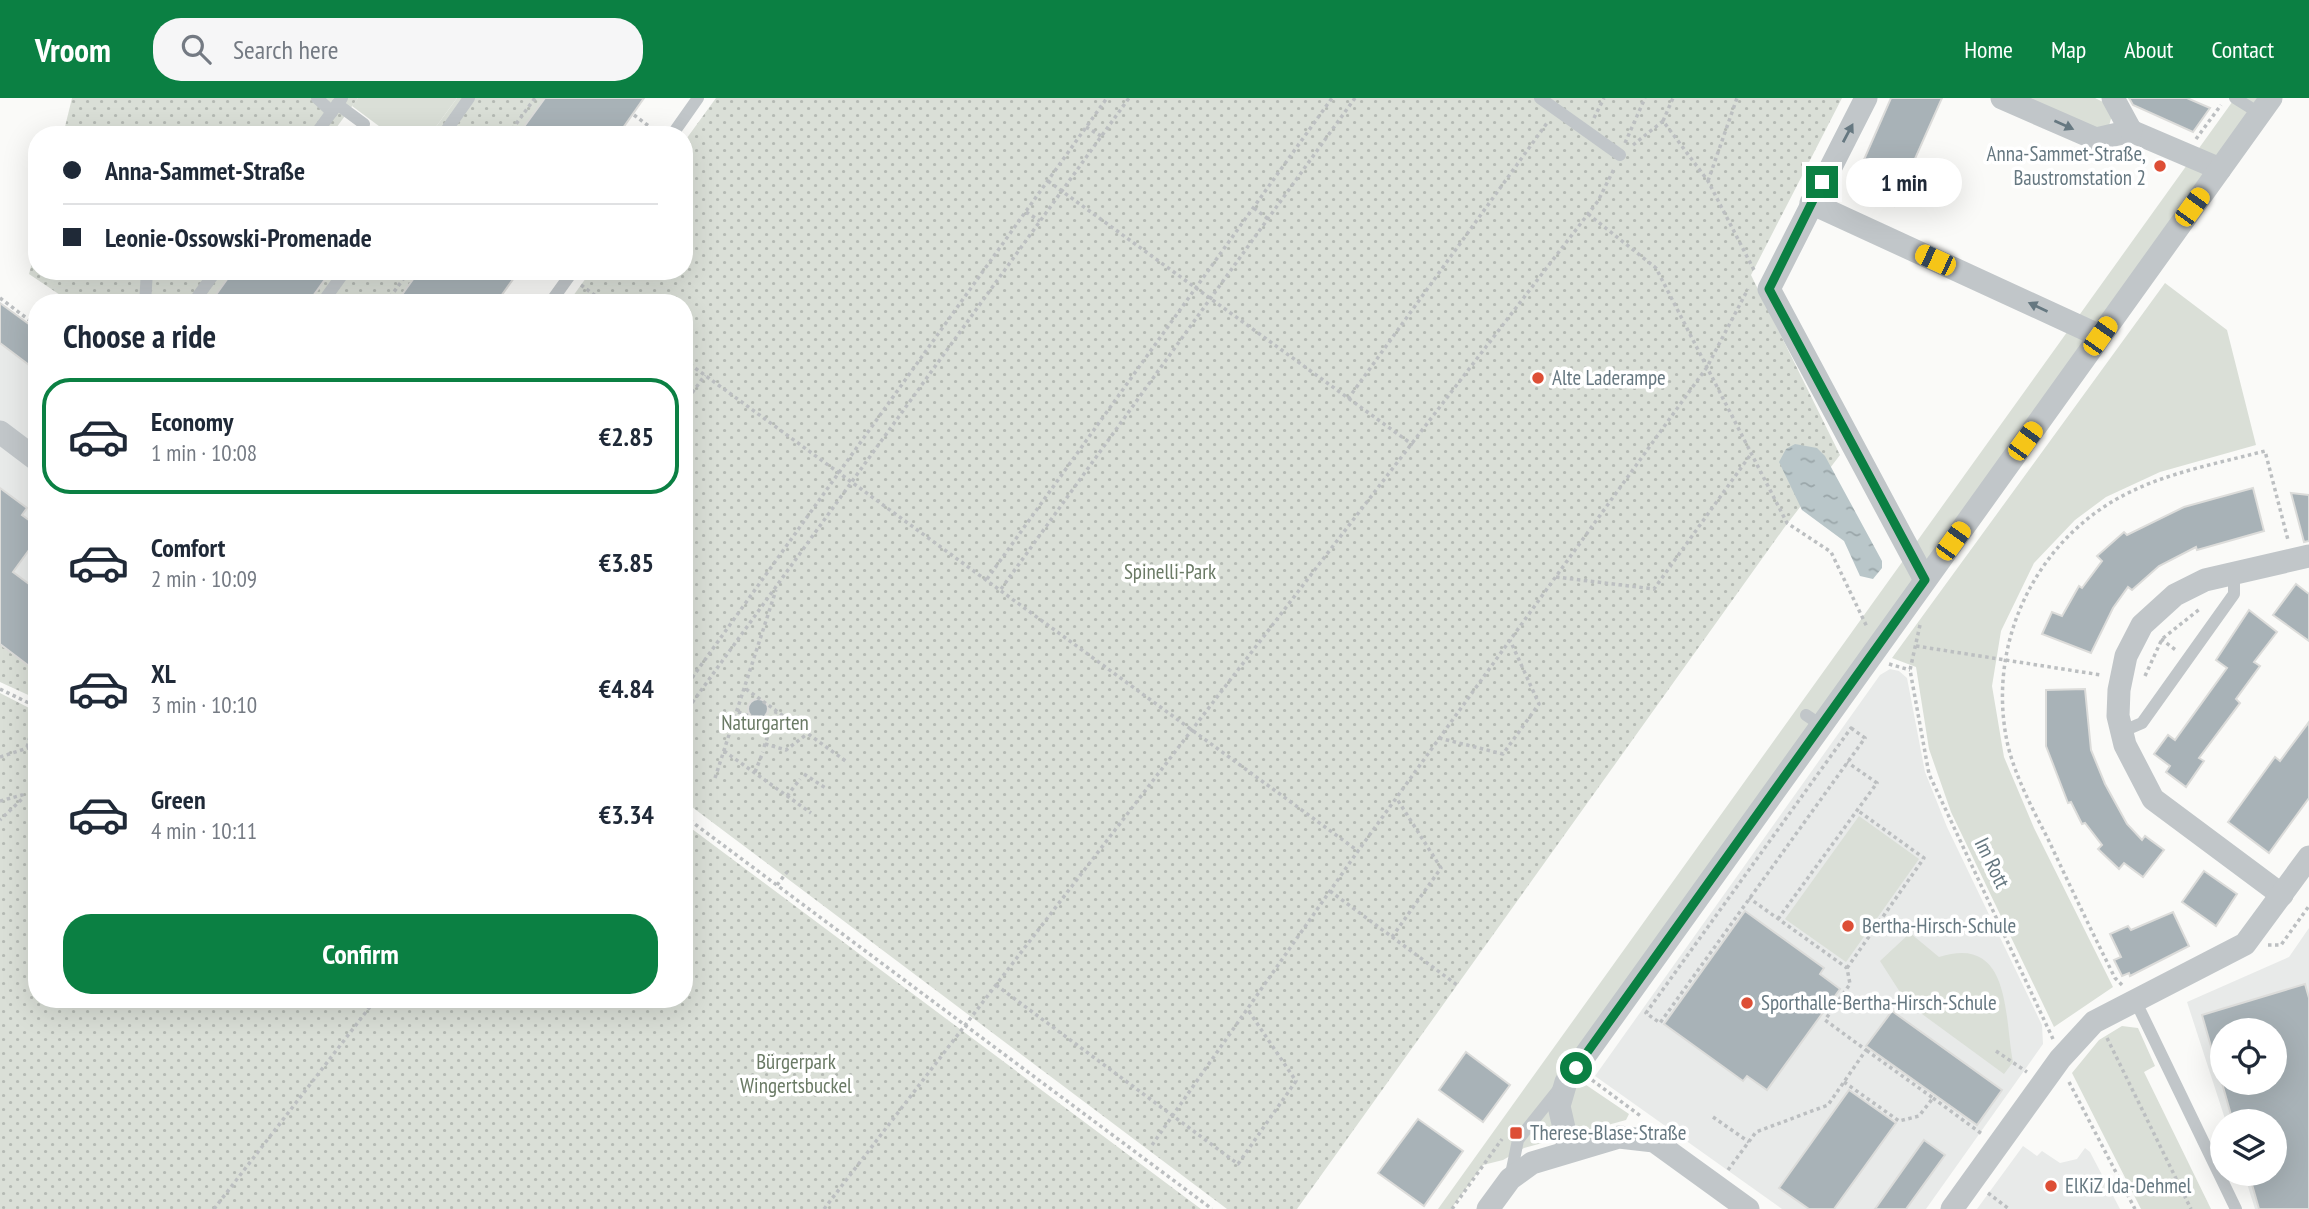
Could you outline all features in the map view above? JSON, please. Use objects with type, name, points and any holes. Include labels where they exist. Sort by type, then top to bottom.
[{"type":"street","points":[[1866,98],[1769,289],[1918,580]]},
{"type":"street","points":[[2002,98],[2096,139],[2131,131],[2220,169]]},
{"type":"street","points":[[2113,98],[2131,131]]},
{"type":"street","points":[[1569,1150],[1559,1106],[1571,1075],[1814,720],[2100,336],[2265,106]]},
{"type":"street","points":[[1811,203],[2100,336]]},
{"type":"street","points":[[0,432],[28,453]]},
{"type":"street","points":[[2282,895],[2153,799],[2136,770],[2121,732],[2120,677],[2126,656],[2142,625],[2184,589],[2234,572],[2301,557]]},
{"type":"street","points":[[1952,1209],[2060,1059],[2094,1021],[2245,944],[2309,857]]},
{"type":"street","points":[[1488,1209],[1510,1179],[1532,1163],[1619,1137],[1654,1141],[1748,1209]]},
{"type":"lane","points":[[317,98],[337,105],[364,124]]},
{"type":"lane","points":[[449,126],[469,98]]},
{"type":"lane","points":[[678,126],[698,98]]},
{"type":"lane","points":[[1540,98],[1620,155]]},
{"type":"lane","points":[[2235,98],[2265,106]]},
{"type":"lane","points":[[322,126],[337,105]]},
{"type":"lane","points":[[2121,732],[2142,723],[2234,594],[2234,572]]},
{"type":"lane","points":[[2135,1000],[2236,1209]]},
{"type":"lane","points":[[1510,1179],[1518,1140],[1571,1075]]},
{"type":"path","points":[[515,126],[535,98]]},
{"type":"path","points":[[693,677],[1107,98]]},
{"type":"path","points":[[693,702],[1129,98]]},
{"type":"path","points":[[987,579],[1332,98]]},
{"type":"path","points":[[1001,589],[1355,98]]},
{"type":"path","points":[[1586,130],[1604,98]]},
{"type":"path","points":[[824,1209],[1598,201],[1645,98]]},
{"type":"path","points":[[1620,155],[1663,121],[1673,98]]},
{"type":"path","points":[[1708,181],[1737,98]]},
{"type":"path","points":[[2185,154],[2226,98]]},
{"type":"path","points":[[1348,399],[1557,110]]},
{"type":"path","points":[[634,115],[648,126]]},
{"type":"path","points":[[1663,121],[1708,181],[1756,275]]},
{"type":"path","points":[[1086,127],[1101,136]]},
{"type":"path","points":[[1048,181],[1210,301],[1413,445]]},
{"type":"path","points":[[1254,208],[1268,219]]},
{"type":"path","points":[[1026,212],[1040,221]]},
{"type":"path","points":[[1588,214],[1656,268],[1787,523],[1831,552],[1868,628]]},
{"type":"path","points":[[578,280],[594,294]]},
{"type":"path","points":[[0,298],[28,319]]},
{"type":"path","points":[[1152,1145],[1357,851],[1707,367],[1744,298]]},
{"type":"path","points":[[693,367],[852,480],[1357,851]]},
{"type":"path","points":[[693,392],[705,375]]},
{"type":"path","points":[[2135,1000],[2115,978],[2027,796],[2009,749],[2000,706],[2004,660],[2012,626],[2030,586],[2052,551],[2081,521],[2128,493],[2174,475],[2265,451],[2301,557]]},
{"type":"path","points":[[1556,577],[1654,589],[1751,454]]},
{"type":"path","name":"Im Rott","points":[[1918,580],[1922,612],[1910,670],[1929,774],[2069,1083],[2135,1209]]},
{"type":"path","points":[[715,778],[778,585]]},
{"type":"path","points":[[2142,688],[2149,663],[2162,639],[2180,621],[2201,608]]},
{"type":"path","points":[[2142,625],[2187,659]]},
{"type":"path","points":[[1439,738],[1503,754],[1539,704],[1510,640]]},
{"type":"path","points":[[1916,646],[2120,677]]},
{"type":"path","points":[[746,689],[847,762]]},
{"type":"path","points":[[0,690],[28,702]]},
{"type":"path","points":[[738,712],[772,723]]},
{"type":"path","points":[[755,772],[776,712]]},
{"type":"path","points":[[1851,728],[1865,738],[1749,898],[1660,1023],[1646,1013],[1851,728]]},
{"type":"path","points":[[764,748],[786,750],[807,733]]},
{"type":"path","points":[[0,757],[27,748],[28,744]]},
{"type":"path","points":[[724,751],[811,813]]},
{"type":"path","points":[[1778,919],[1877,783],[1847,762]]},
{"type":"path","points":[[804,774],[827,789]]},
{"type":"path","points":[[787,796],[800,779]]},
{"type":"path","points":[[0,801],[22,795],[23,798],[0,820]]},
{"type":"path","points":[[1392,937],[1441,868],[1396,798]]},
{"type":"path","points":[[1847,968],[1924,858],[1857,810]]},
{"type":"path","points":[[693,823],[1212,1209]]},
{"type":"path","points":[[777,886],[787,872]]},
{"type":"path","points":[[1330,891],[1457,985]]},
{"type":"path","points":[[1749,898],[1847,968],[1850,984],[1825,1020],[1973,1126]]},
{"type":"path","points":[[2245,944],[2281,946],[2309,906]]},
{"type":"path","points":[[996,985],[1238,1164],[1296,1081],[1248,1010]]},
{"type":"path","points":[[214,1209],[369,1008]]},
{"type":"path","points":[[2106,1036],[2191,1209]]},
{"type":"path","points":[[1732,1166],[1756,1132],[1828,1105],[1866,1050]]},
{"type":"path","points":[[1996,1051],[2043,1083]]},
{"type":"path","points":[[1571,1075],[1656,1128],[1654,1141]]},
{"type":"path","points":[[1844,1082],[1899,1121],[1919,1116],[1933,1098]]},
{"type":"path","points":[[1713,1116],[1749,1142]]},
{"type":"path","points":[[1995,1198],[2009,1209]]},
{"type":"shaded area","points":[[0,303],[28,323],[28,665],[0,644]]},
{"type":"shaded area","name":"Bertha-Hirsch-Schule","points":[[1890,669],[1899,671],[1907,678],[1925,772],[1947,827],[2042,1025],[2043,1044],[1926,1209],[1782,1209],[1595,1076],[1880,675]]},
{"type":"shaded area","points":[[2309,928],[2309,1209],[2255,1209],[2248,1186],[2287,1186],[2287,1109],[2222,1109],[2217,1095],[2287,1095],[2287,1018],[2210,1018],[2210,1073],[2187,1002],[2289,957]]},
{"type":"shaded area","name":"ElKiZ Ida-Dehmel","points":[[2023,1146],[2037,1156],[2042,1151],[2060,1163],[2077,1159],[2085,1148],[2090,1152],[2120,1209],[1977,1209]]},
{"type":"green space","points":[[72,98],[358,98],[338,126],[65,126]]},
{"type":"green space","points":[[358,98],[457,98],[437,126],[379,126],[352,106]]},
{"type":"green space","points":[[457,98],[545,98],[525,126],[437,126]]},
{"type":"green space","name":"Spinelli-Park","points":[[716,98],[1842,98],[1751,275],[1840,455],[1784,528],[1297,1209],[1227,1209],[693,808],[693,294],[574,294],[585,280],[693,280],[693,130]]},
{"type":"green space","points":[[2019,98],[2095,98],[2105,103],[2112,115],[2109,126],[2098,132]]},
{"type":"green space","points":[[2235,98],[2262,98],[1564,1070],[1629,1114],[1626,1120],[1524,1148],[1503,1160],[1483,1165],[1451,1209],[1438,1209]]},
{"type":"green space","points":[[38,280],[227,280],[216,294],[59,294]]},
{"type":"green space","points":[[325,280],[413,280],[402,294],[314,294]]},
{"type":"green space","points":[[2165,283],[2227,330],[2256,445],[2160,472],[2106,497],[2075,520],[2034,563],[2001,631],[1992,686],[2004,757],[2034,828],[2113,987],[2054,1027],[1951,812],[1929,749],[1916,667],[1892,658]]},
{"type":"green space","points":[[0,644],[28,665],[28,695],[0,682]]},
{"type":"green space","name":"Bürgerpark Wingertsbuckel","points":[[0,693],[28,707],[28,1008],[693,1008],[693,830],[1201,1209],[0,1209]]},
{"type":"green space","points":[[1859,816],[1919,859],[1846,962],[1785,919]]},
{"type":"green space","points":[[1910,933],[1939,957],[1962,953],[1980,957],[1992,968],[2000,983],[2005,1002],[2013,1062],[2004,1074],[1907,1003],[1880,961]]},
{"type":"green space","points":[[2122,1026],[2138,1028],[2155,1066],[2144,1072],[2211,1209],[2141,1209],[2072,1073],[2099,1040]]},
{"type":"water","points":[[1795,444],[1817,448],[1825,456],[1882,561],[1882,568],[1873,579],[1860,576],[1844,541],[1802,510],[1779,462],[1786,449]]},
{"type":"building","points":[[545,98],[644,98],[624,126],[525,126]]},
{"type":"building","points":[[1891,98],[1942,98],[1894,206],[1852,187]]},
{"type":"building","points":[[2129,98],[2187,98],[2210,108],[2193,132],[2133,105]]},
{"type":"building","points":[[227,280],[325,280],[314,294],[216,294]]},
{"type":"building","points":[[413,280],[513,280],[502,294],[402,294]]},
{"type":"building","points":[[0,303],[28,323],[28,364],[0,343]]},
{"type":"building","points":[[0,488],[27,508],[22,515],[28,519],[28,551],[13,572],[28,583],[28,665],[0,644]]},
{"type":"building","points":[[2253,488],[2264,531],[2197,550],[2196,547],[2159,566],[2132,590],[2128,587],[2113,608],[2091,653],[2042,634],[2052,612],[2062,616],[2079,586],[2082,588],[2102,561],[2097,556],[2124,532],[2127,535],[2184,507]]},
{"type":"building","points":[[2291,493],[2309,495],[2309,541],[2304,542]]},
{"type":"building","points":[[2296,584],[2309,594],[2309,641],[2273,615]]},
{"type":"building","points":[[2249,610],[2277,632],[2254,662],[2260,666],[2236,699],[2240,703],[2199,758],[2204,761],[2186,787],[2166,772],[2170,766],[2154,754],[2168,735],[2175,740],[2227,668],[2216,660]]},
{"type":"building","points":[[2085,689],[2091,750],[2105,784],[2127,824],[2142,840],[2145,836],[2164,850],[2143,877],[2124,863],[2119,869],[2098,849],[2102,845],[2085,823],[2082,824],[2071,802],[2068,803],[2046,746],[2046,690]]},
{"type":"building","points":[[754,699],[762,699],[768,709],[762,719],[754,719],[748,713],[748,705]]},
{"type":"building","points":[[2309,722],[2309,798],[2269,853],[2228,822],[2275,757],[2280,761]]},
{"type":"building","points":[[2204,871],[2237,894],[2216,926],[2182,902]]},
{"type":"building","name":"Sporthalle-Bertha-Hirsch-Schule","points":[[1745,911],[1824,968],[1820,974],[1840,989],[1767,1090],[1747,1076],[1743,1081],[1664,1024]]},
{"type":"building","points":[[2173,912],[2189,946],[2130,976],[2129,973],[2122,976],[2114,960],[2121,957],[2110,934],[2128,926],[2131,930]]},
{"type":"building","points":[[2305,984],[2309,998],[2309,1209],[2259,1209],[2252,1186],[2287,1186],[2287,1109],[2229,1109],[2225,1095],[2287,1095],[2287,1018],[2210,1018],[2210,1043],[2202,1015]]},
{"type":"building","points":[[1892,1011],[2002,1090],[1977,1125],[1866,1046]]},
{"type":"building","points":[[1466,1052],[1510,1085],[1483,1122],[1439,1090]]},
{"type":"building","points":[[1849,1090],[1896,1123],[1834,1209],[1809,1209],[1779,1188]]},
{"type":"building","points":[[1418,1119],[1463,1151],[1424,1206],[1378,1173]]},
{"type":"building","points":[[1924,1140],[1945,1155],[1906,1209],[1875,1209]]},
{"type":"place","name":"Anna-Sammet-Straße, Baustromstation 2","points":[[2160,166]]},
{"type":"place","name":"Alte Laderampe","points":[[1538,378]]},
{"type":"place","name":"Bertha-Hirsch-Schule","points":[[1848,926]]},
{"type":"place","name":"Sporthalle-Bertha-Hirsch-Schule","points":[[1747,1003]]},
{"type":"place","name":"Therese-Blase-Straße","points":[[1516,1133]]},
{"type":"place","name":"ElKiZ Ida-Dehmel","points":[[2051,1186]]},
{"type":"route","points":[[1576,1068],[1925,580],[1769,289],[1822,182]]},
{"type":"park label","name":"Naturgarten","points":[[765,723]]}]
